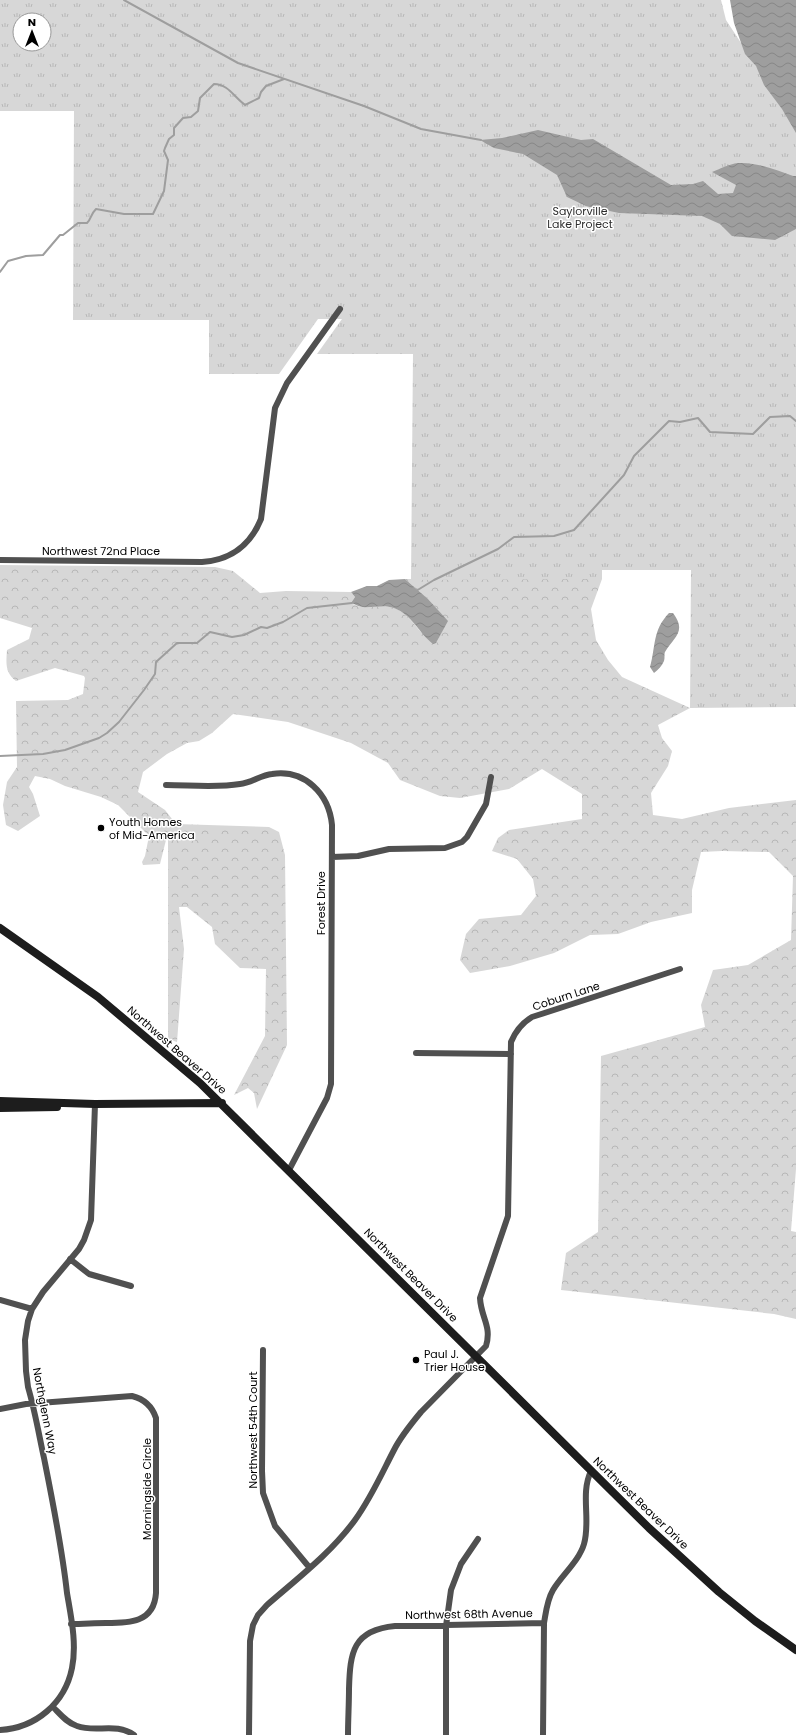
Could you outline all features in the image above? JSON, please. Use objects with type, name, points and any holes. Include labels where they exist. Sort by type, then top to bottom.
[{"type":"main road","name":"Northwest Beaver Drive","points":[[0,928],[98,997],[200,1083],[222,1103],[649,1528],[719,1592],[755,1621],[796,1650]]},
{"type":"main road","points":[[0,1101],[95,1104],[222,1103]]},
{"type":"main road","points":[[0,1108],[75,1107],[95,1104]]},
{"type":"street","name":"Northwest 72nd Place","points":[[0,560],[202,562],[224,558],[235,553],[249,541],[256,531],[261,519],[275,408],[286,383],[340,310]]},
{"type":"street","name":"Forest Drive","points":[[166,785],[231,785],[249,782],[271,774],[288,774],[297,776],[313,785],[319,791],[329,807],[332,825],[330,1088],[327,1098],[289,1170]]},
{"type":"street","points":[[332,856],[358,856],[389,848],[446,848],[462,842],[486,804],[491,777]]},
{"type":"street","name":"Coburn Lane","points":[[309,1568],[337,1542],[356,1519],[368,1500],[394,1450],[421,1412],[486,1346],[489,1336],[488,1326],[480,1306],[482,1291],[508,1216],[511,1042],[514,1035],[519,1028],[532,1017],[680,969]]},
{"type":"street","points":[[416,1053],[511,1054]]},
{"type":"street","name":"Northglenn Way","points":[[53,1707],[64,1690],[72,1669],[74,1648],[72,1624],[58,1530],[26,1371],[25,1331],[32,1309],[43,1292],[84,1240],[91,1220],[95,1104]]},
{"type":"street","points":[[70,1259],[89,1274],[131,1286]]},
{"type":"street","points":[[0,1300],[32,1309]]},
{"type":"street","name":"Northwest 54th Court","points":[[263,1350],[263,1493],[275,1526],[309,1568]]},
{"type":"street","name":"Morningside Circle","points":[[0,1409],[32,1404],[132,1396],[145,1401],[154,1411],[156,1418],[156,1593],[154,1603],[147,1615],[134,1622],[72,1624]]},
{"type":"street","points":[[544,1735],[544,1623],[547,1606],[553,1591],[579,1555],[584,1545],[586,1534],[587,1480],[592,1471]]},
{"type":"street","points":[[446,1735],[446,1626],[451,1590],[455,1577],[468,1552],[478,1539]]},
{"type":"street","points":[[249,1735],[250,1641],[253,1625],[267,1605],[309,1568]]},
{"type":"street","name":"Northwest 68th Avenue","points":[[348,1735],[349,1666],[354,1649],[365,1635],[372,1630],[381,1627],[395,1626],[544,1623]]},
{"type":"street","points":[[0,1730],[26,1725],[44,1715],[53,1707],[66,1720],[78,1727],[120,1728],[134,1735]]},
{"type":"green space","name":"Saylorville Lake Project","points":[[0,0],[721,0],[726,20],[796,127],[796,707],[690,708],[691,570],[602,570],[602,579],[411,580],[413,354],[317,354],[342,319],[318,319],[279,374],[209,374],[209,320],[73,320],[74,111],[0,111]]},
{"type":"green space","points":[[0,565],[215,567],[233,571],[260,593],[286,591],[351,592],[355,597],[351,603],[362,607],[393,607],[408,617],[425,636],[436,643],[447,621],[428,599],[405,579],[602,579],[591,609],[596,640],[608,660],[622,677],[690,708],[658,725],[662,738],[672,751],[668,766],[651,793],[653,815],[682,819],[729,808],[796,800],[796,1169],[791,1231],[796,1232],[796,1319],[774,1314],[561,1290],[566,1253],[598,1232],[601,1056],[705,1027],[701,1005],[713,970],[748,965],[791,940],[793,876],[769,852],[701,852],[692,890],[692,913],[651,922],[618,934],[590,935],[554,953],[510,966],[470,973],[460,960],[466,934],[479,919],[521,915],[536,896],[533,879],[517,859],[492,851],[498,838],[509,830],[582,819],[582,794],[542,769],[509,789],[460,798],[440,796],[400,780],[388,763],[351,743],[288,722],[233,714],[212,733],[199,741],[187,743],[167,754],[143,772],[138,792],[165,810],[176,824],[269,827],[279,832],[285,855],[287,1045],[257,1109],[254,1093],[248,1088],[234,1095],[265,1036],[266,969],[240,968],[215,944],[212,927],[187,907],[179,907],[184,949],[177,1042],[168,1039],[168,832],[160,864],[143,865],[142,862],[145,856],[149,836],[118,805],[101,797],[65,786],[50,779],[35,776],[29,787],[33,794],[40,816],[18,831],[6,825],[3,805],[7,782],[17,767],[16,701],[68,700],[83,694],[85,678],[84,676],[55,668],[16,681],[12,678],[8,671],[7,650],[29,639],[32,628],[0,618]]},
{"type":"water","points":[[730,0],[796,0],[796,133],[782,109],[764,85],[756,66],[745,54],[734,23]]},
{"type":"water","points":[[538,130],[581,140],[593,139],[671,185],[693,184],[703,181],[718,194],[733,193],[736,185],[712,172],[728,165],[745,163],[759,165],[796,176],[796,229],[775,240],[732,236],[720,224],[702,216],[619,213],[586,206],[567,197],[557,175],[523,154],[494,148],[480,140],[502,138]]},
{"type":"water","points":[[405,579],[428,599],[448,621],[436,643],[433,644],[428,640],[406,615],[394,608],[386,606],[362,607],[351,603],[355,597],[351,592],[367,586],[377,586],[389,580]]},
{"type":"water","points":[[669,613],[673,613],[677,620],[679,625],[678,634],[665,652],[664,660],[660,668],[654,673],[650,667],[655,639],[660,626]]},
{"type":"waterway","points":[[124,0],[238,63],[364,106],[421,129],[481,140]]},
{"type":"waterway","points":[[0,272],[8,261],[26,256],[43,255],[60,235],[63,235],[78,223],[87,223],[96,209],[124,214],[153,214],[164,191],[168,160],[164,151],[165,148],[169,139],[174,135],[174,128],[183,118],[191,117],[198,111],[200,98],[214,84],[223,86],[245,105],[259,98],[261,92],[266,86],[284,79]]},
{"type":"waterway","points":[[416,591],[434,580],[498,549],[514,537],[554,536],[574,530],[624,475],[634,456],[669,421],[680,422],[698,418],[710,432],[753,434],[770,417],[790,416],[796,421]]},
{"type":"waterway","points":[[0,756],[43,754],[65,750],[99,738],[107,733],[119,722],[144,690],[155,674],[156,662],[177,643],[197,643],[210,632],[232,637],[244,635],[261,627],[267,628],[283,622],[307,608],[352,603]]},
{"type":"place","name":"Youth Homes of Mid-America","points":[[101,828]]},
{"type":"place","name":"Paul J. Trier House","points":[[416,1360]]}]
